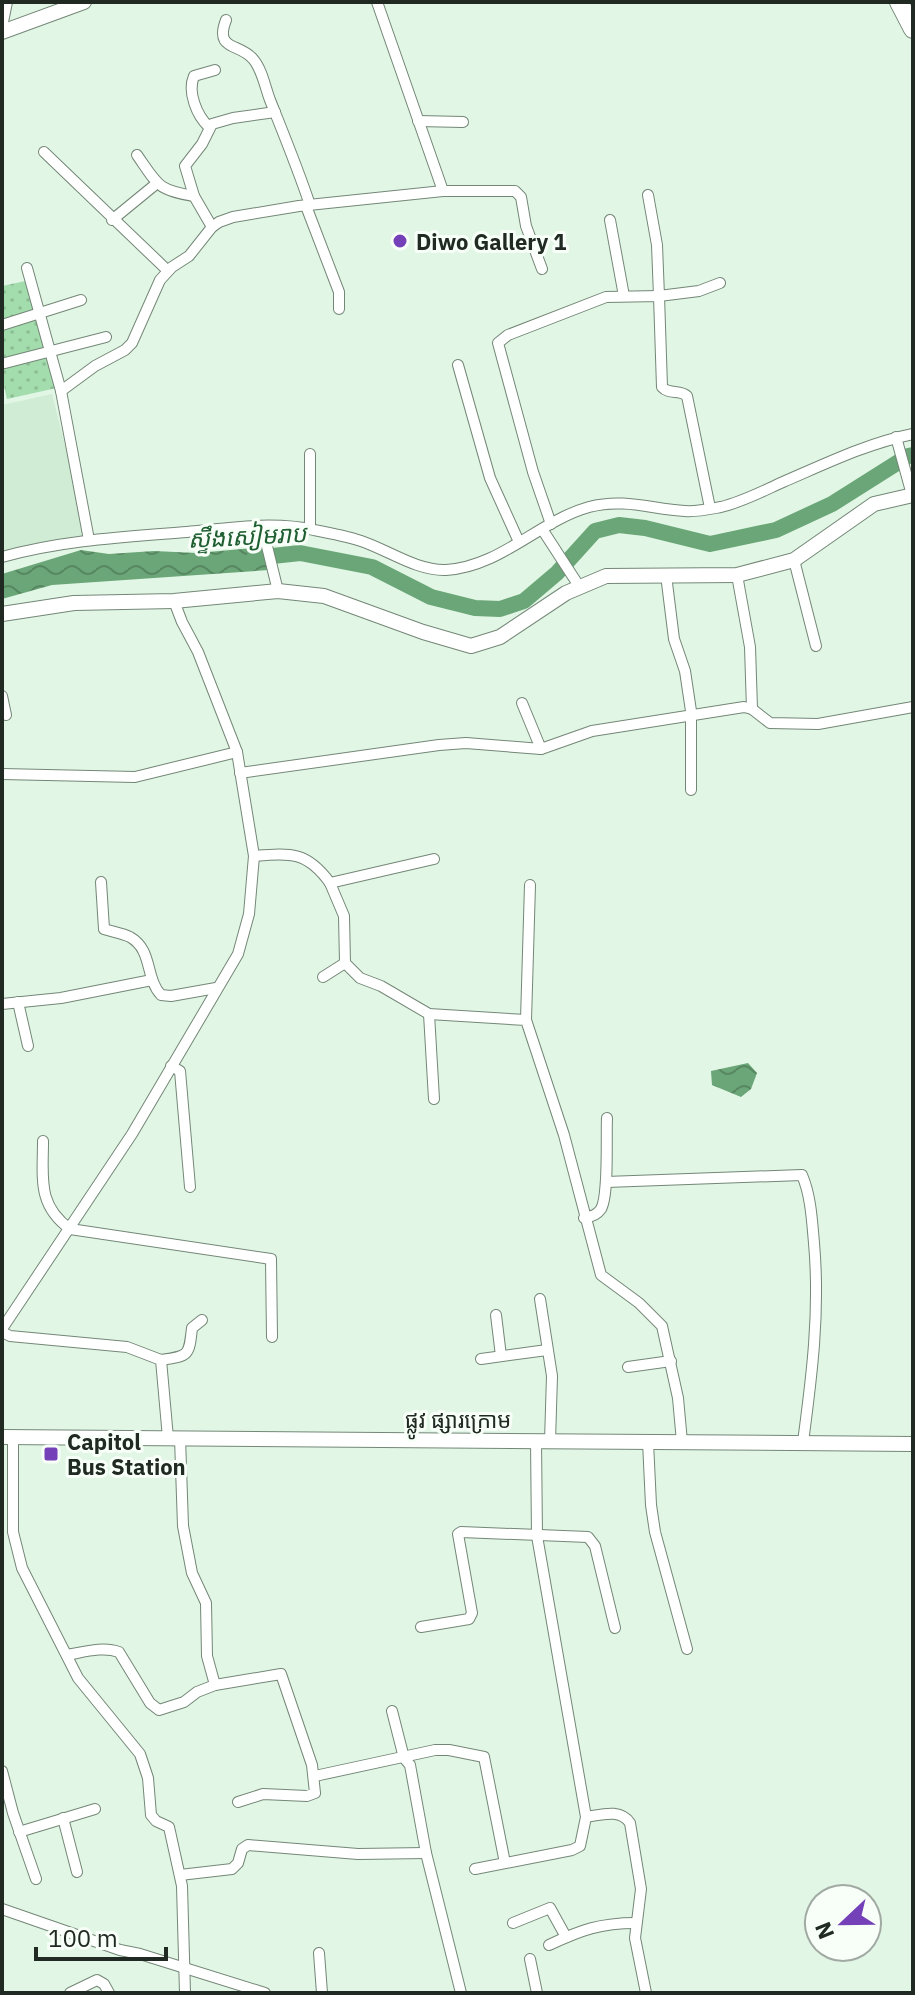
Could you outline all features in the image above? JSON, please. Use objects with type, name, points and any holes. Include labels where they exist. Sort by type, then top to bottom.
[{"type":"highway","points":[[899,2],[913,29]]},
{"type":"street","points":[[7,2],[2,29],[84,2]]},
{"type":"street","points":[[377,2],[443,191]]},
{"type":"street","points":[[226,20],[222,33],[224,38],[254,60],[275,112],[339,292],[339,309]]},
{"type":"street","points":[[209,127],[201,119],[191,83],[194,76],[215,70]]},
{"type":"street","points":[[212,227],[194,196],[185,166],[202,144],[209,127],[233,118],[275,112]]},
{"type":"street","points":[[418,121],[463,122]]},
{"type":"street","points":[[44,152],[167,270]]},
{"type":"street","points":[[137,155],[156,184],[168,192],[194,196]]},
{"type":"street","points":[[112,220],[156,184]]},
{"type":"street","points":[[61,391],[132,343],[155,289],[167,270],[189,256],[212,227],[233,217],[308,205],[443,191],[515,191],[521,197],[526,226],[542,269]]},
{"type":"street","points":[[648,195],[657,245],[662,387],[668,392],[687,396],[710,508]]},
{"type":"street","points":[[610,220],[624,296]]},
{"type":"street","points":[[27,268],[61,391],[89,540]]},
{"type":"street","points":[[575,580],[554,545],[547,526],[498,343],[508,335],[595,300],[699,291],[720,283]]},
{"type":"street","points":[[2,325],[81,300]]},
{"type":"street","points":[[5,363],[106,337]]},
{"type":"street","points":[[458,365],[490,478],[519,542]]},
{"type":"street","points":[[2,557],[89,540],[310,529],[362,542],[427,568],[446,570],[470,566],[492,557],[588,507],[620,503],[688,512],[710,508],[745,499],[850,454],[913,434]]},
{"type":"street","points":[[2,614],[74,603],[174,601],[277,585],[324,596],[471,646],[500,637],[575,580],[606,576],[737,575],[794,560],[874,504],[912,495],[897,440]]},
{"type":"street","points":[[310,454],[310,529]]},
{"type":"street","points":[[263,529],[277,585]]},
{"type":"street","points":[[794,560],[816,646]]},
{"type":"street","points":[[666,575],[674,639],[685,671],[692,717],[691,790]]},
{"type":"street","points":[[737,575],[750,647],[752,709]]},
{"type":"street","points":[[174,601],[198,652],[237,752],[254,856],[249,914],[238,954],[132,1134],[2,1331],[10,1336],[127,1347],[161,1360],[185,1355],[192,1328],[202,1320]]},
{"type":"street","points":[[2,696],[6,715]]},
{"type":"street","points":[[522,703],[541,749]]},
{"type":"street","points":[[240,773],[454,743],[541,749],[592,731],[744,707],[752,709],[770,723],[818,724],[913,707]]},
{"type":"street","points":[[2,774],[135,777],[237,752]]},
{"type":"street","points":[[254,856],[281,853],[305,857],[319,868],[330,883],[344,916],[345,963],[360,978],[381,986],[429,1014],[526,1020]]},
{"type":"street","points":[[330,883],[434,859]]},
{"type":"street","points":[[101,882],[104,929],[134,940],[144,951],[152,980],[161,995],[216,988]]},
{"type":"street","points":[[530,885],[526,1020],[564,1135],[601,1275],[660,1323],[671,1361],[682,1442]]},
{"type":"street","points":[[323,977],[345,963]]},
{"type":"street","points":[[2,1004],[61,998],[152,980]]},
{"type":"street","points":[[18,1002],[28,1046]]},
{"type":"street","points":[[429,1014],[434,1099]]},
{"type":"street","points":[[171,1066],[180,1071],[190,1187]]},
{"type":"street","points":[[584,1218],[600,1211],[606,1182],[607,1118]]},
{"type":"street","points":[[43,1141],[43,1194],[57,1220],[70,1229],[271,1259],[272,1337]]},
{"type":"street","points":[[606,1182],[802,1175],[813,1231],[818,1290],[813,1373],[803,1442]]},
{"type":"street","points":[[475,1869],[576,1848],[582,1842],[586,1817],[537,1536],[543,1441],[552,1376],[540,1299]]},
{"type":"street","points":[[496,1315],[501,1356]]},
{"type":"street","points":[[481,1359],[547,1350]]},
{"type":"street","points":[[161,1360],[174,1438],[183,1526],[192,1573],[206,1603],[207,1650],[215,1685]]},
{"type":"street","points":[[628,1367],[671,1361]]},
{"type":"street","points":[[7,1437],[16,1551],[78,1678],[140,1754],[148,1778],[151,1815],[169,1827],[182,1886],[185,1993]]},
{"type":"street","name":"ផ្លូវ ផ្សារក្រោម","points":[[7,1437],[913,1444]]},
{"type":"street","points":[[648,1442],[655,1532],[687,1649]]},
{"type":"street","points":[[421,1627],[469,1619],[472,1613],[458,1534],[588,1537],[592,1541],[615,1628]]},
{"type":"street","points":[[67,1655],[114,1649],[119,1652],[150,1703],[159,1710],[184,1702],[197,1692],[215,1685],[281,1674],[315,1776],[315,1793],[311,1796],[263,1794],[238,1802]]},
{"type":"street","points":[[392,1711],[404,1758],[410,1765],[426,1853],[450,1938],[461,1993]]},
{"type":"street","points":[[315,1776],[435,1750],[484,1757],[505,1863]]},
{"type":"street","points":[[2,1771],[36,1879]]},
{"type":"street","points":[[19,1832],[95,1809]]},
{"type":"street","points":[[586,1817],[617,1813],[628,1819],[641,1889],[636,1946],[646,1993]]},
{"type":"street","points":[[63,1818],[77,1872]]},
{"type":"street","points":[[180,1875],[232,1869],[238,1863],[242,1849],[248,1845],[358,1854],[426,1853]]},
{"type":"street","points":[[513,1923],[550,1908],[566,1937]]},
{"type":"street","points":[[2,1909],[120,1950],[265,1993]]},
{"type":"street","points":[[549,1945],[584,1928],[609,1923],[636,1923]]},
{"type":"street","points":[[319,1953],[322,1993]]},
{"type":"street","points":[[530,1959],[537,1993]]},
{"type":"street","points":[[70,1993],[97,1980],[104,1984],[109,1993]]},
{"type":"shaded area","points":[[35,279],[61,387],[7,399],[2,377],[2,286]]},
{"type":"shaded area","points":[[52,394],[88,537],[2,554],[2,405]]},
{"type":"water","name":"ស្ទឹងសៀមរាប","points":[[263,547],[269,570],[52,585],[2,599],[2,574],[81,550],[109,554],[154,551],[197,553]]},
{"type":"water","points":[[748,1063],[757,1073],[751,1089],[741,1097],[712,1085],[711,1071]]},
{"type":"waterway","name":"ស្ទឹងសៀមរាប","points":[[254,558],[300,553],[372,567],[431,597],[475,608],[500,609],[524,601],[557,573],[595,531],[619,525],[710,544],[776,530],[832,504],[913,455]]},
{"type":"place","name":"Diwo Gallery 1","points":[[400,241]]},
{"type":"place","name":"Capitol Bus Station","points":[[51,1454]]}]
